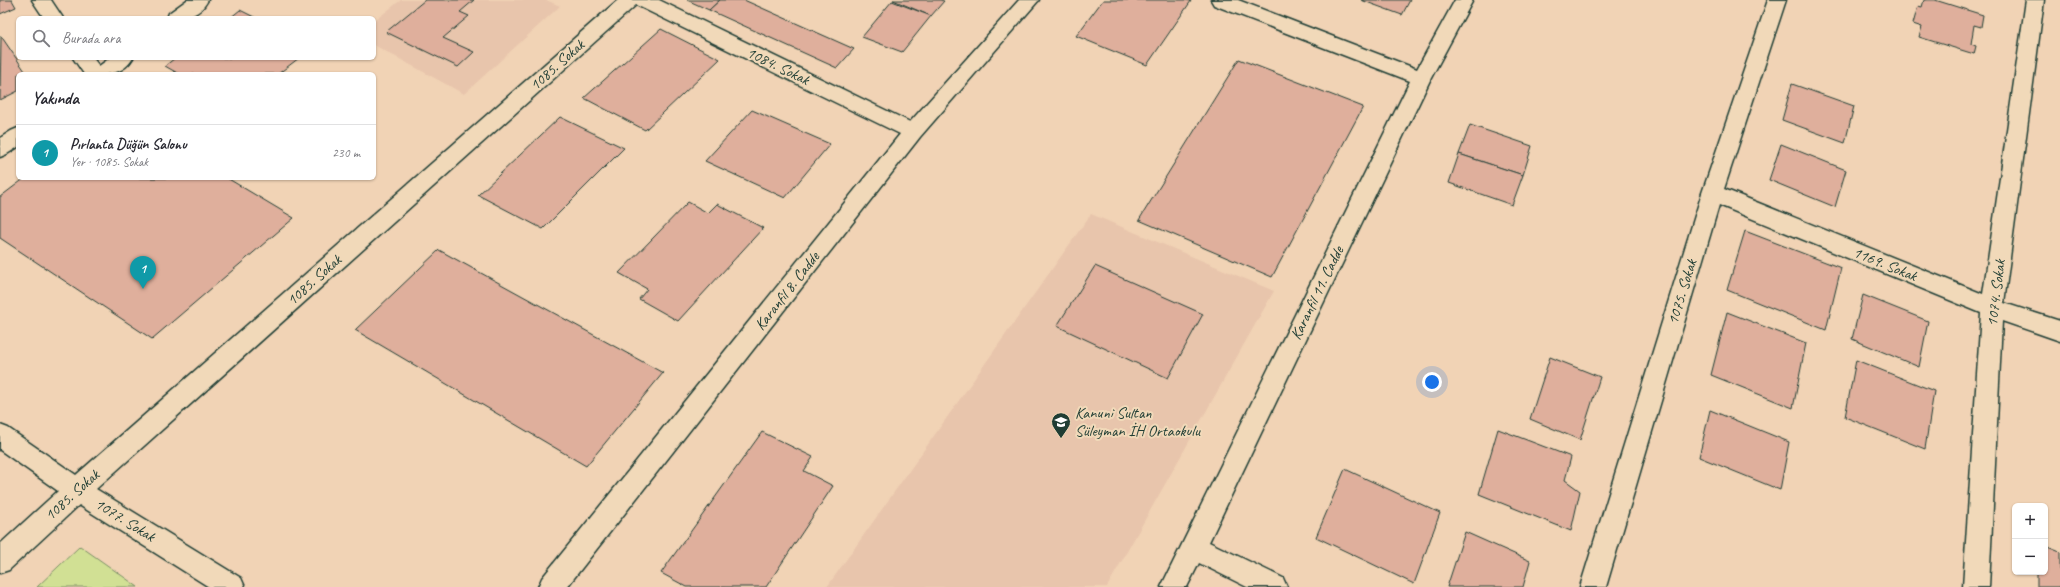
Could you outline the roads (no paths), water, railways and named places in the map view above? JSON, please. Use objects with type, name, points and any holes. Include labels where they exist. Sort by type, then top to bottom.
[{"type":"street","points":[[41,0],[53,16]]},
{"type":"street","points":[[179,16],[199,0]]},
{"type":"street","name":"1085. Sokak","points":[[0,561],[630,0]]},
{"type":"street","name":"1084. Sokak","points":[[643,0],[913,132]]},
{"type":"street","points":[[1220,0],[1422,78]]},
{"type":"street","name":"Karanfil 11. Cadde","points":[[1174,587],[1422,78],[1464,0]]},
{"type":"street","name":"1075. Sokak","points":[[1593,587],[1712,193],[1777,0]]},
{"type":"street","name":"1074. Sokak","points":[[1976,587],[1992,308],[2035,0]]},
{"type":"street","name":"Karanfil 8. Cadde","points":[[551,587],[913,132],[1026,1]]},
{"type":"street","points":[[84,60],[93,72]]},
{"type":"street","points":[[105,72],[120,60]]},
{"type":"street","points":[[0,149],[16,137]]},
{"type":"street","name":"1169. Sokak","points":[[1712,193],[1992,308],[2060,331]]},
{"type":"street","name":"1077. Sokak","points":[[0,436],[78,490],[232,587]]},
{"type":"street","points":[[1194,547],[1274,587]]},
{"type":"place","name":"Pırlanta Düğün Salonu","points":[[143,289]]},
{"type":"place","name":"Kanuni Sultan Süleyman İH Ortaokulu","points":[[1061,439]]}]
